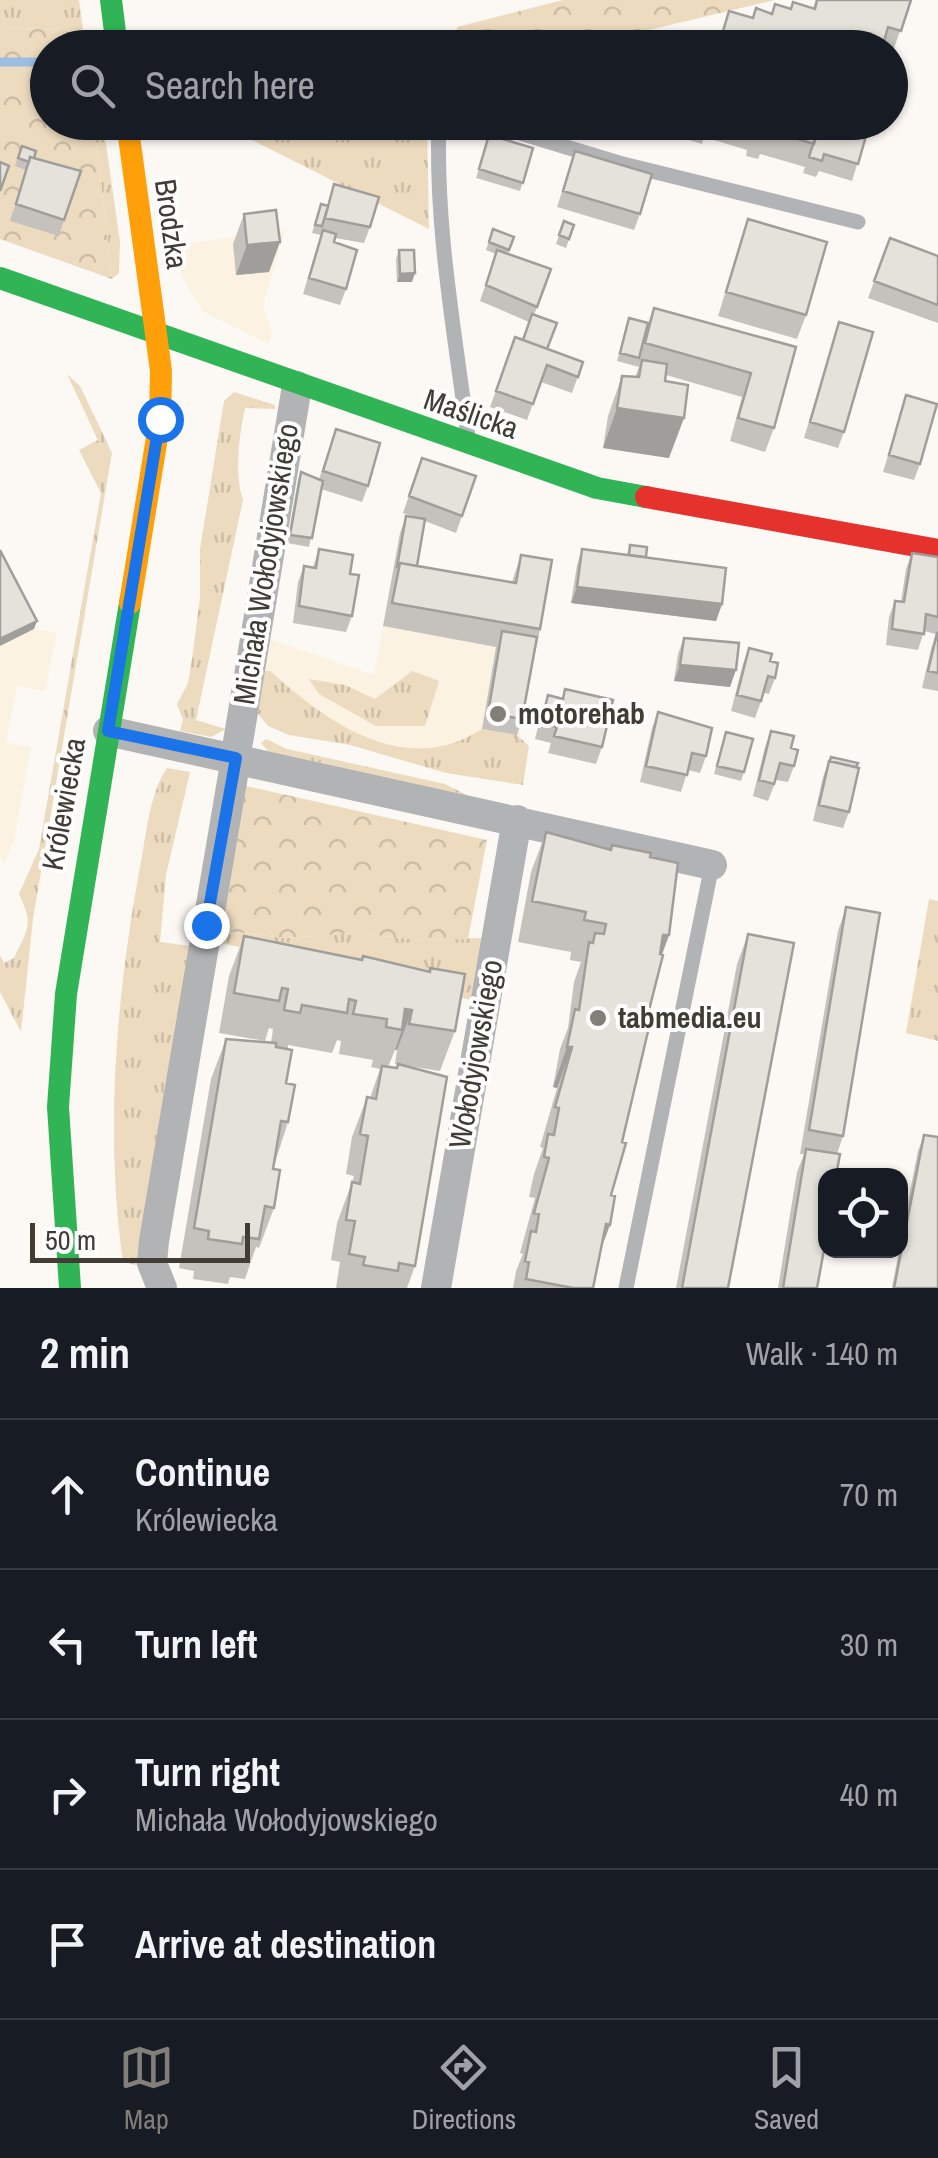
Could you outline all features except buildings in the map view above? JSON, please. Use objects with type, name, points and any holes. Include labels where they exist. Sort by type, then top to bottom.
[{"type":"street","points":[[111,0],[115,30]]},
{"type":"street","name":"Brodzka","points":[[130,140],[157,334]]},
{"type":"street","name":"Maślicka","points":[[0,278],[297,386],[597,488],[938,550]]},
{"type":"street","name":"Królewiecka","points":[[70,1288],[58,1107],[70,950],[160,419],[157,334]]},
{"type":"street","name":"Michała Wołodyjowskiego","points":[[162,1288],[152,1263],[154,1241],[297,386]]},
{"type":"street","points":[[108,731],[237,750],[712,865]]},
{"type":"street","name":"Wołodyjowskiego","points":[[436,1288],[517,820]]},
{"type":"lane","points":[[439,140],[451,316],[470,445]]},
{"type":"lane","points":[[543,140],[618,163],[858,222]]},
{"type":"lane","points":[[626,1288],[712,865]]},
{"type":"shaded area","points":[[285,230],[263,305],[272,333],[269,344],[203,312],[182,277],[177,245]]},
{"type":"shaded area","points":[[0,564],[33,629],[57,632],[45,691],[17,686],[6,742],[31,747],[14,841],[4,864],[0,857]]},
{"type":"shaded area","points":[[383,626],[531,653],[514,779],[272,725],[259,703],[270,639],[374,675]]},
{"type":"green space","points":[[0,0],[79,0],[83,30],[0,27]]},
{"type":"green space","points":[[563,0],[775,0],[649,30],[457,30]]},
{"type":"green space","points":[[0,27],[62,30],[30,30],[30,140],[96,140],[112,279],[0,239]]},
{"type":"green space","points":[[96,140],[105,140],[120,242],[119,273],[112,279]]},
{"type":"green space","points":[[252,140],[427,140],[429,229]]},
{"type":"green space","points":[[67,374],[80,386],[112,453],[33,919],[21,1032],[0,992],[0,955],[4,963],[14,958],[27,926],[27,913],[19,894],[39,849],[101,493],[79,450],[98,440]]},
{"type":"green space","points":[[234,392],[275,405],[275,409],[245,408],[238,467],[243,500],[196,720],[226,729],[211,737],[180,731],[183,720],[177,704],[188,683],[192,659],[200,597],[200,549],[224,401]]},
{"type":"green space","points":[[262,671],[270,671],[342,725],[396,746],[425,748],[453,743],[482,729],[517,735],[529,746],[523,785],[446,773],[350,745],[289,735],[268,726],[256,711]]},
{"type":"green space","points":[[412,671],[439,681],[425,726],[376,726],[319,694],[309,679],[345,685],[375,699]]},
{"type":"green space","points":[[266,739],[287,749],[445,784],[469,796],[268,751],[261,743]]},
{"type":"green space","points":[[167,768],[190,772],[166,875],[160,942],[191,946],[141,1266],[123,1262],[114,1160],[116,1058],[133,906],[153,799]]},
{"type":"green space","points":[[246,786],[487,840],[468,939],[423,940],[354,933],[286,938],[219,930]]},
{"type":"green space","points":[[929,899],[938,901],[938,1041],[906,1033]]},
{"type":"green space","points":[[219,930],[286,938],[354,933],[423,940],[482,938],[471,1000],[217,942]]},
{"type":"waterway","points":[[0,62],[30,62]]},
{"type":"traffic: fast","points":[[111,0],[115,30]]},
{"type":"traffic: fast","points":[[0,278],[597,488],[646,497]]},
{"type":"traffic: fast","points":[[70,1288],[58,1107],[66,994],[130,603]]},
{"type":"traffic: slow","points":[[129,140],[161,371],[160,419],[130,603]]},
{"type":"traffic: jam","points":[[646,497],[938,550]]},
{"type":"place","name":"motorehab","points":[[498,714]]},
{"type":"place","name":"tabmedia.eu","points":[[598,1018]]},
{"type":"route","points":[[160,419],[108,731],[236,758],[206,925]]}]
